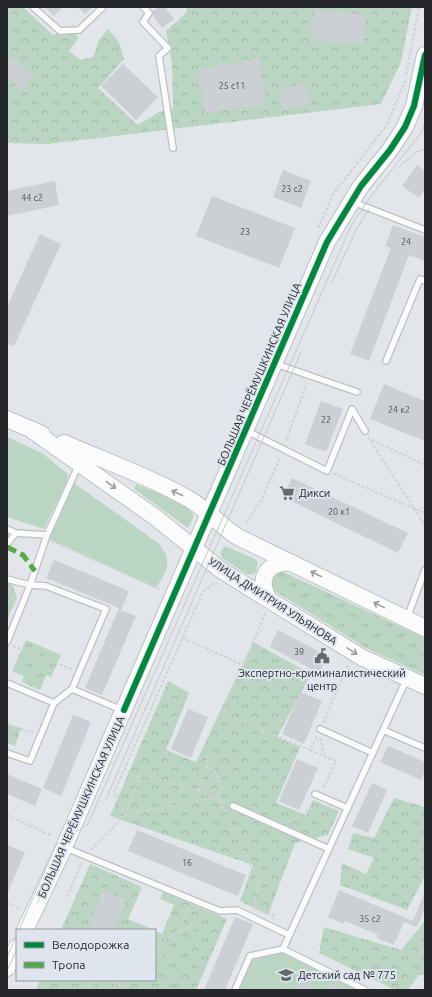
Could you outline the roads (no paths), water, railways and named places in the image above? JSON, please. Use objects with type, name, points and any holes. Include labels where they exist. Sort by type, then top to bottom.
[{"type":"main road","name":"БОЛЬШАЯ ЧЕРЁМУШКИНСКАЯ УЛИЦА","points":[[25,929],[64,847],[328,242],[350,201],[390,150],[405,127],[414,106],[425,55]]},
{"type":"main road","name":"УЛИЦА ДМИТРИЯ УЛЬЯНОВА","points":[[7,419],[166,488],[192,501],[228,531],[425,628]]},
{"type":"main road","name":"УЛИЦА ДМИТРИЯ УЛЬЯНОВА","points":[[33,430],[155,517],[221,570],[243,583],[267,605],[361,657],[425,686]]},
{"type":"main road","points":[[243,583],[254,578],[261,569],[262,558],[258,547]]},
{"type":"main road","points":[[267,605],[263,585],[267,572],[278,563],[292,563]]},
{"type":"main road","points":[[7,968],[16,949]]},
{"type":"lane","points":[[33,7],[60,31],[79,30],[103,7]]},
{"type":"lane","points":[[143,7],[149,14],[143,22],[168,48],[159,56],[173,148]]},
{"type":"lane","points":[[350,201],[425,230]]},
{"type":"lane","points":[[386,361],[420,279],[425,281]]},
{"type":"lane","points":[[274,363],[357,392]]},
{"type":"lane","points":[[246,431],[328,471],[352,409],[365,432]]},
{"type":"lane","points":[[7,642],[30,585],[46,536],[80,463]]},
{"type":"lane","points":[[7,529],[16,533],[46,536]]},
{"type":"lane","points":[[7,544],[16,533]]},
{"type":"lane","points":[[407,619],[425,570]]},
{"type":"lane","points":[[7,579],[30,585],[46,586],[106,609],[72,689],[54,703],[30,761],[7,753]]},
{"type":"lane","points":[[283,949],[407,678]]},
{"type":"lane","points":[[7,683],[54,703]]},
{"type":"lane","points":[[72,689],[124,710]]},
{"type":"lane","points":[[320,729],[372,753]]},
{"type":"lane","points":[[383,730],[425,748]]},
{"type":"lane","points":[[315,794],[347,808]]},
{"type":"lane","points":[[233,806],[328,849]]},
{"type":"lane","points":[[64,847],[84,859],[220,911],[237,910],[290,935]]},
{"type":"lane","points":[[235,990],[250,956],[283,949],[365,990]]},
{"type":"tram line","points":[[19,929],[56,845],[88,824],[351,226],[369,199],[421,133],[425,124]]},
{"type":"tram line","points":[[399,167],[416,152],[425,149]]},
{"type":"tram line","points":[[332,282],[357,228],[369,209]]},
{"type":"tram line","points":[[106,799],[301,352]]},
{"type":"tram line","points":[[37,904],[61,849],[70,842]]},
{"type":"tram line","points":[[7,957],[16,936]]},
{"type":"tram line","points":[[7,971],[16,951]]},
{"type":"place","name":"Дикси","points":[[287,493]]},
{"type":"place","name":"Экспертно-криминалистический центр","points":[[322,656]]},
{"type":"place","name":"Детский сад № 775","points":[[286,975]]}]
